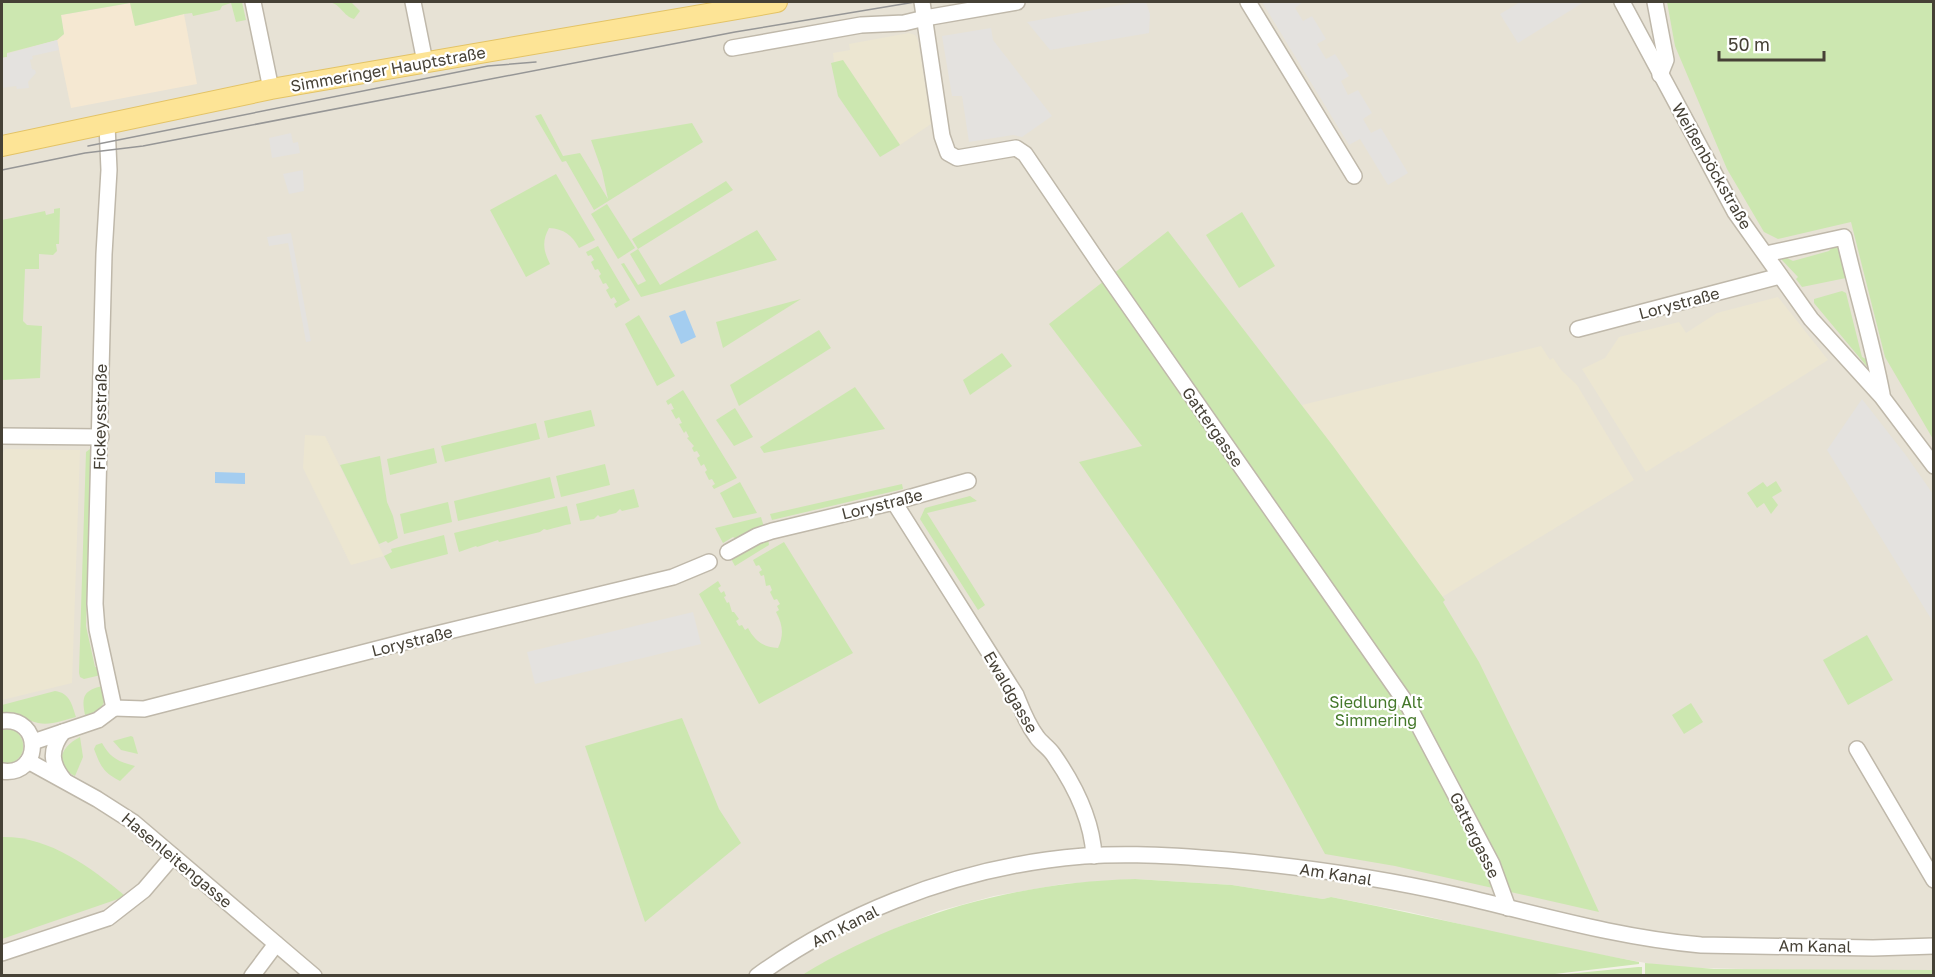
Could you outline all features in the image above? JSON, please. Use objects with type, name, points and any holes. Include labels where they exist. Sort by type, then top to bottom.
[{"type":"main road","name":"Simmeringer Hauptstraße","points":[[2,146],[271,89],[777,2]]},
{"type":"street","points":[[253,2],[271,89]]},
{"type":"street","points":[[413,2],[424,62]]},
{"type":"street","name":"Gattergasse","points":[[922,2],[940,128],[948,153],[957,158],[1016,148],[1025,154],[1409,707],[1492,864],[1508,908]]},
{"type":"street","points":[[732,48],[861,25],[904,23],[1017,2]]},
{"type":"street","points":[[1248,2],[1354,177]]},
{"type":"street","name":"Weißenböckstraße","points":[[1623,2],[1735,212],[1811,319],[1882,397],[1934,466]]},
{"type":"street","points":[[1655,2],[1666,60],[1660,75]]},
{"type":"street","name":"Fickeysstraße","points":[[107,125],[109,170],[104,254],[96,617],[114,708]]},
{"type":"street","points":[[1766,254],[1844,237],[1875,358],[1882,397]]},
{"type":"street","name":"Lorystraße","points":[[1578,329],[1780,276]]},
{"type":"street","points":[[2,436],[101,437]]},
{"type":"street","name":"Lorystraße","points":[[728,552],[757,536],[772,531],[968,482]]},
{"type":"street","name":"Ewaldgasse","points":[[894,502],[1016,695],[1026,721],[1038,739],[1052,753],[1082,803],[1093,835],[1094,856]]},
{"type":"street","name":"Lorystraße","points":[[114,708],[144,709],[420,638],[673,577],[709,562]]},
{"type":"street","points":[[33,742],[98,720],[114,708]]},
{"type":"street","points":[[2,721],[19,723],[30,734],[33,742],[28,761],[12,772],[2,771]]},
{"type":"street","points":[[63,732],[56,743],[52,758],[65,781]]},
{"type":"street","points":[[1857,749],[1934,880]]},
{"type":"street","name":"Hasenleitengasse","points":[[28,761],[128,819],[314,975]]},
{"type":"street","points":[[2,953],[108,918],[144,890],[173,855]]},
{"type":"street","name":"Am Kanal","points":[[757,975],[797,950],[846,924],[925,890],[972,875],[1012,866],[1094,856],[1195,857],[1321,870],[1422,888],[1616,933],[1693,944],[1873,948],[1934,945]]},
{"type":"street","points":[[252,975],[276,944]]},
{"type":"shaded area","points":[[2,2],[1933,2],[1933,970],[1797,970],[1657,965],[1552,946],[1409,912],[1331,897],[1323,899],[1232,885],[1135,879],[1063,884],[994,896],[939,911],[844,952],[802,975],[2,976]]},
{"type":"shaded area","points":[[1146,2],[1150,14],[1149,33],[1050,50],[1027,22]]},
{"type":"shaded area","points":[[1262,2],[1303,2],[1295,8],[1303,21],[1312,16],[1326,39],[1317,44],[1326,59],[1335,54],[1349,76],[1341,81],[1348,95],[1358,90],[1372,113],[1363,119],[1371,133],[1381,128],[1408,173],[1388,185],[1360,139],[1349,145]]},
{"type":"shaded area","points":[[1520,2],[1584,2],[1518,43],[1500,14]]},
{"type":"shaded area","points":[[131,3],[136,26],[184,14],[197,84],[71,108],[57,40],[64,34],[61,15]]},
{"type":"shaded area","points":[[991,28],[993,40],[1052,116],[1022,137],[1013,135],[969,142],[962,96],[952,96],[942,36]]},
{"type":"shaded area","points":[[909,33],[915,35],[918,40],[931,124],[900,145],[843,61],[834,62],[833,53],[850,50],[849,44]]},
{"type":"shaded area","points":[[57,40],[59,50],[32,56],[33,59],[30,60],[32,69],[36,73],[28,82],[29,88],[17,89],[16,86],[2,88],[2,58],[7,57],[7,54]]},
{"type":"shaded area","points":[[291,133],[293,143],[298,142],[300,153],[272,158],[269,138]]},
{"type":"shaded area","points":[[303,170],[304,191],[289,194],[283,174]]},
{"type":"shaded area","points":[[291,233],[311,341],[306,342],[288,243],[269,246],[267,237]]},
{"type":"shaded area","points":[[1778,297],[1828,360],[1646,472],[1582,369],[1605,358],[1619,337],[1679,322],[1686,333],[1717,313]]},
{"type":"shaded area","points":[[1541,346],[1550,360],[1553,358],[1562,371],[1577,385],[1634,480],[1442,597],[1302,405]]},
{"type":"shaded area","points":[[1862,399],[1933,494],[1933,622],[1827,450]]},
{"type":"shaded area","points":[[305,435],[325,436],[384,556],[351,565],[303,468]]},
{"type":"shaded area","points":[[5,449],[80,450],[72,683],[2,700],[2,454]]},
{"type":"shaded area","points":[[693,612],[701,644],[535,684],[527,652]]},
{"type":"green space","points":[[2,2],[242,2],[246,20],[236,22],[231,3],[222,6],[220,10],[193,16],[192,13],[184,14],[135,26],[130,3],[61,15],[64,34],[57,40],[7,53],[7,57],[2,58]]},
{"type":"green space","points":[[329,2],[351,2],[360,11],[354,19]]},
{"type":"green space","points":[[1667,2],[1933,2],[1933,439],[1885,357],[1851,222],[1778,239],[1764,232],[1727,169],[1675,46]]},
{"type":"green space","points":[[843,60],[900,145],[880,157],[838,96],[831,63]]},
{"type":"green space","points":[[541,114],[563,156],[580,153],[608,199],[602,171],[591,140],[692,123],[703,142],[594,210],[566,161],[562,162],[535,116]]},
{"type":"green space","points":[[556,174],[595,240],[579,248],[567,234],[549,228],[544,246],[550,264],[526,277],[490,210]]},
{"type":"green space","points":[[726,181],[733,190],[638,249],[632,239]]},
{"type":"green space","points":[[607,204],[635,248],[618,259],[591,214]]},
{"type":"green space","points":[[60,208],[57,251],[53,255],[39,254],[39,269],[25,269],[23,321],[27,325],[42,326],[40,378],[2,380],[2,220],[45,211],[46,215]]},
{"type":"green space","points":[[1242,212],[1275,266],[1239,288],[1206,235]]},
{"type":"green space","points":[[757,230],[777,260],[641,297],[621,264],[624,263],[638,285],[646,281],[630,254],[638,249],[660,285]]},
{"type":"green space","name":"Siedlung Alt Simmering","points":[[1168,231],[1333,446],[1445,600],[1443,602],[1479,662],[1599,912],[1395,866],[1325,854],[1225,679],[1172,597],[1079,462],[1142,446],[1049,324]]},
{"type":"green space","points":[[1834,245],[1840,246],[1846,278],[1802,287],[1796,279],[1798,277],[1781,259],[1785,257],[1793,261],[1829,251]]},
{"type":"green space","points":[[598,246],[630,300],[616,308],[614,304],[617,302],[614,297],[611,299],[606,290],[609,288],[606,283],[603,284],[599,276],[601,274],[598,269],[595,270],[591,262],[594,260],[586,252]]},
{"type":"green space","points":[[1842,291],[1846,293],[1862,357],[1868,360],[1869,369],[1814,303],[1814,299]]},
{"type":"green space","points":[[801,299],[723,348],[716,322]]},
{"type":"green space","points":[[639,315],[675,376],[657,386],[625,324]]},
{"type":"green space","points":[[819,330],[831,348],[739,406],[730,385]]},
{"type":"green space","points":[[1002,353],[1012,366],[970,395],[963,380]]},
{"type":"green space","points":[[855,387],[885,429],[764,453],[760,447]]},
{"type":"green space","points":[[683,390],[737,478],[714,489],[712,486],[715,484],[712,479],[709,480],[704,464],[701,466],[697,458],[700,456],[697,451],[694,452],[692,448],[694,446],[687,438],[689,437],[686,431],[684,433],[679,424],[682,423],[679,417],[676,419],[671,410],[674,409],[671,403],[668,405],[666,401]]},
{"type":"green space","points":[[735,408],[753,437],[734,446],[716,420]]},
{"type":"green space","points":[[591,410],[595,426],[548,438],[544,421]]},
{"type":"green space","points":[[536,423],[540,439],[445,462],[441,446]]},
{"type":"green space","points":[[434,448],[437,463],[390,475],[387,459]]},
{"type":"green space","points":[[92,449],[86,626],[95,667],[99,667],[101,675],[84,679],[79,673],[86,452]]},
{"type":"green space","points":[[380,456],[387,502],[398,538],[379,544],[340,465]]},
{"type":"green space","points":[[605,464],[610,485],[561,497],[556,476]]},
{"type":"green space","points":[[550,477],[555,498],[458,521],[454,501]]},
{"type":"green space","points":[[1776,481],[1782,491],[1772,497],[1778,505],[1771,514],[1764,503],[1757,508],[1747,493],[1763,482],[1767,487]]},
{"type":"green space","points":[[740,482],[757,513],[733,518],[720,493]]},
{"type":"green space","points":[[902,484],[903,489],[772,520],[770,514]]},
{"type":"green space","points":[[634,489],[639,507],[622,511],[620,509],[616,513],[600,517],[598,515],[594,519],[580,521],[576,504]]},
{"type":"green space","points":[[970,496],[977,501],[927,513],[985,605],[978,610],[920,519],[925,508]]},
{"type":"green space","points":[[448,502],[452,522],[404,534],[400,514]]},
{"type":"green space","points":[[567,506],[571,524],[499,542],[498,540],[459,552],[454,533]]},
{"type":"green space","points":[[761,517],[764,527],[738,540],[733,537],[723,543],[715,528]]},
{"type":"green space","points":[[444,535],[448,554],[391,569],[384,556],[392,552],[391,549]]},
{"type":"green space","points":[[768,538],[769,545],[735,566],[730,557]]},
{"type":"green space","points":[[784,542],[853,653],[759,704],[699,594],[718,581],[721,586],[718,588],[721,593],[724,591],[727,603],[729,602],[732,612],[739,619],[736,621],[739,626],[742,625],[745,630],[748,628],[764,645],[778,648],[782,630],[776,612],[780,604],[777,599],[774,600],[770,592],[772,590],[770,585],[766,586],[764,575],[761,576],[759,572],[762,570],[753,560]]},
{"type":"green space","points":[[1867,635],[1893,680],[1848,705],[1823,660]]},
{"type":"green space","points":[[103,686],[105,697],[102,705],[95,712],[85,715],[83,703],[85,695]]},
{"type":"green space","points":[[55,691],[67,697],[76,717],[43,724],[12,713],[2,713],[2,705]]},
{"type":"green space","points":[[1691,703],[1703,722],[1684,734],[1672,715]]},
{"type":"green space","points":[[682,718],[719,809],[741,843],[645,922],[585,746]]},
{"type":"green space","points":[[10,728],[21,738],[23,750],[16,760],[2,763],[2,729]]},
{"type":"green space","points":[[131,736],[138,754],[121,750],[113,741]]},
{"type":"green space","points":[[80,737],[83,757],[75,776],[63,767],[61,761],[64,750]]},
{"type":"green space","points":[[102,743],[116,759],[135,766],[120,781],[106,772],[99,760],[94,749],[96,745]]},
{"type":"green space","points":[[2,837],[36,842],[68,855],[124,895],[2,939]]},
{"type":"green space","points":[[1135,879],[1232,885],[1323,899],[1331,897],[1639,962],[1639,964],[1538,976],[802,975],[840,953],[880,935],[962,905],[1047,887],[1091,881]]},
{"type":"green space","points":[[1645,963],[1714,969],[1933,970],[1934,975],[1645,976]]},
{"type":"green space","points":[[1642,967],[1642,975],[1557,975]]},
{"type":"water","points":[[685,310],[696,337],[681,344],[669,316]]},
{"type":"water","points":[[215,472],[245,473],[245,484],[215,483]]},
{"type":"tram line","points":[[2,170],[85,153],[143,146],[735,32],[915,2]]},
{"type":"tram line","points":[[88,146],[488,66],[536,62]]}]
